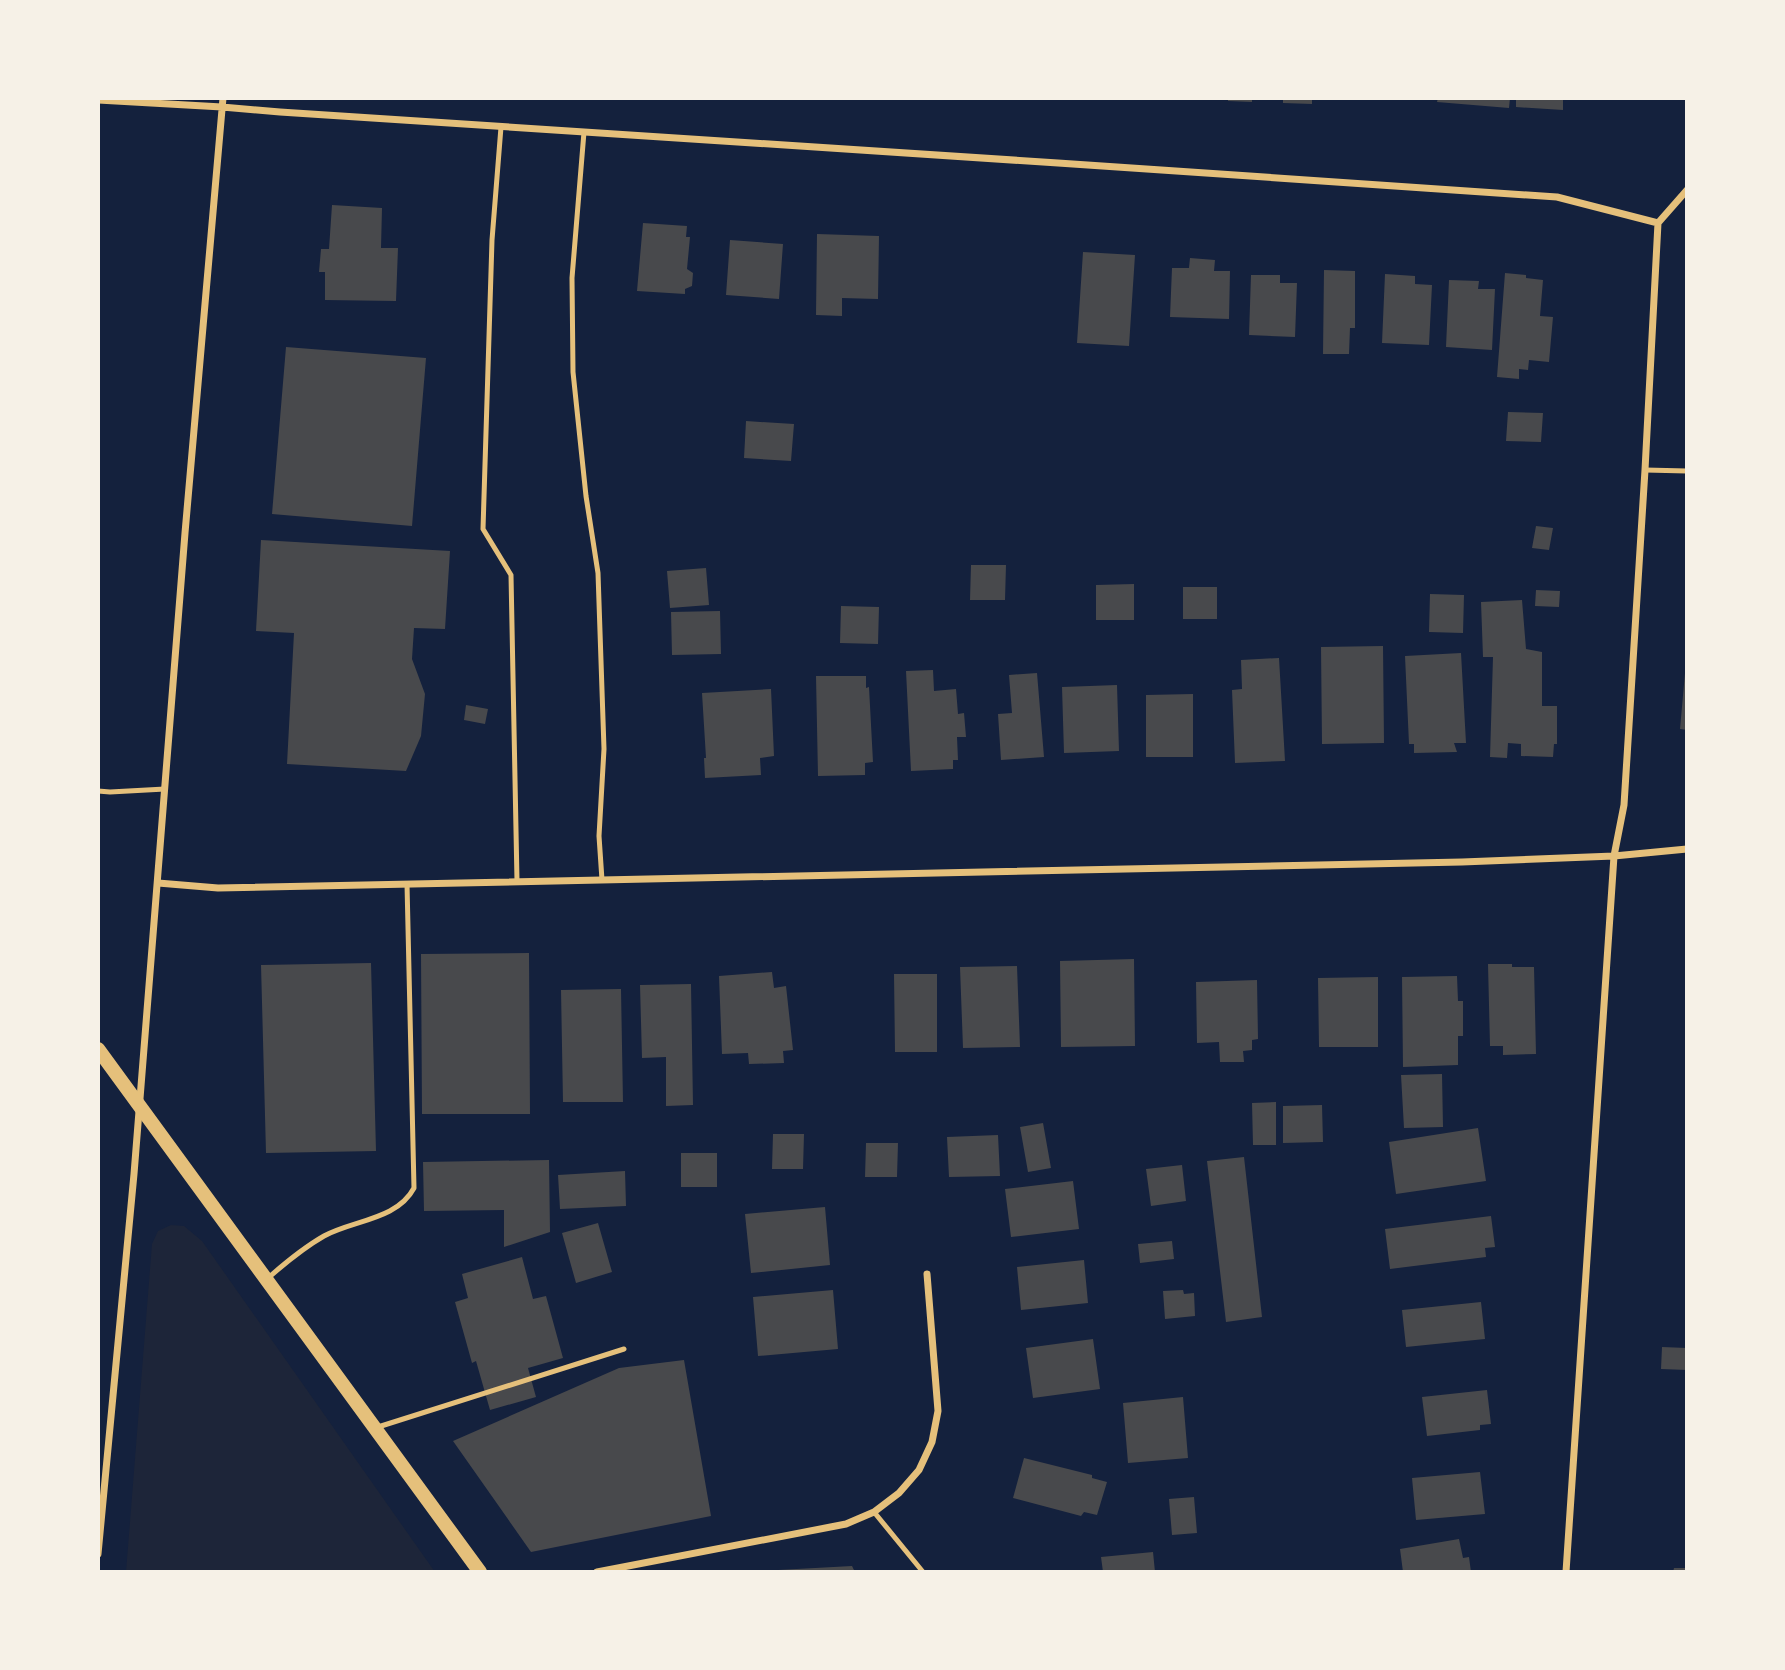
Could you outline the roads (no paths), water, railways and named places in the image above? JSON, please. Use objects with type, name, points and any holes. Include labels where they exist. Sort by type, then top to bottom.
[{"type":"main road","points":[[98,1049],[480,1572]]},
{"type":"street","points":[[98,100],[223,102],[280,112],[1556,197],[1658,223]]},
{"type":"street","points":[[98,1554],[139,1104],[223,102]]},
{"type":"street","points":[[1566,1572],[1614,856],[1623,805],[1658,223],[1687,190]]},
{"type":"street","points":[[158,883],[218,888],[1448,863],[1614,856],[1687,849]]},
{"type":"street","points":[[597,1572],[846,1524],[874,1512],[899,1493],[919,1470],[932,1442],[938,1412],[927,1274]]},
{"type":"lane","points":[[501,127],[492,240],[483,529],[511,575],[517,881]]},
{"type":"lane","points":[[584,132],[572,278],[573,372],[597,573],[604,749],[599,836],[602,880]]},
{"type":"lane","points":[[1645,470],[1687,471]]},
{"type":"lane","points":[[98,791],[165,789]]},
{"type":"lane","points":[[267,1279],[304,1247],[328,1234],[386,1213],[408,1199],[414,1188],[407,884]]},
{"type":"lane","points":[[375,1428],[624,1349]]},
{"type":"lane","points":[[874,1512],[923,1572]]}]
